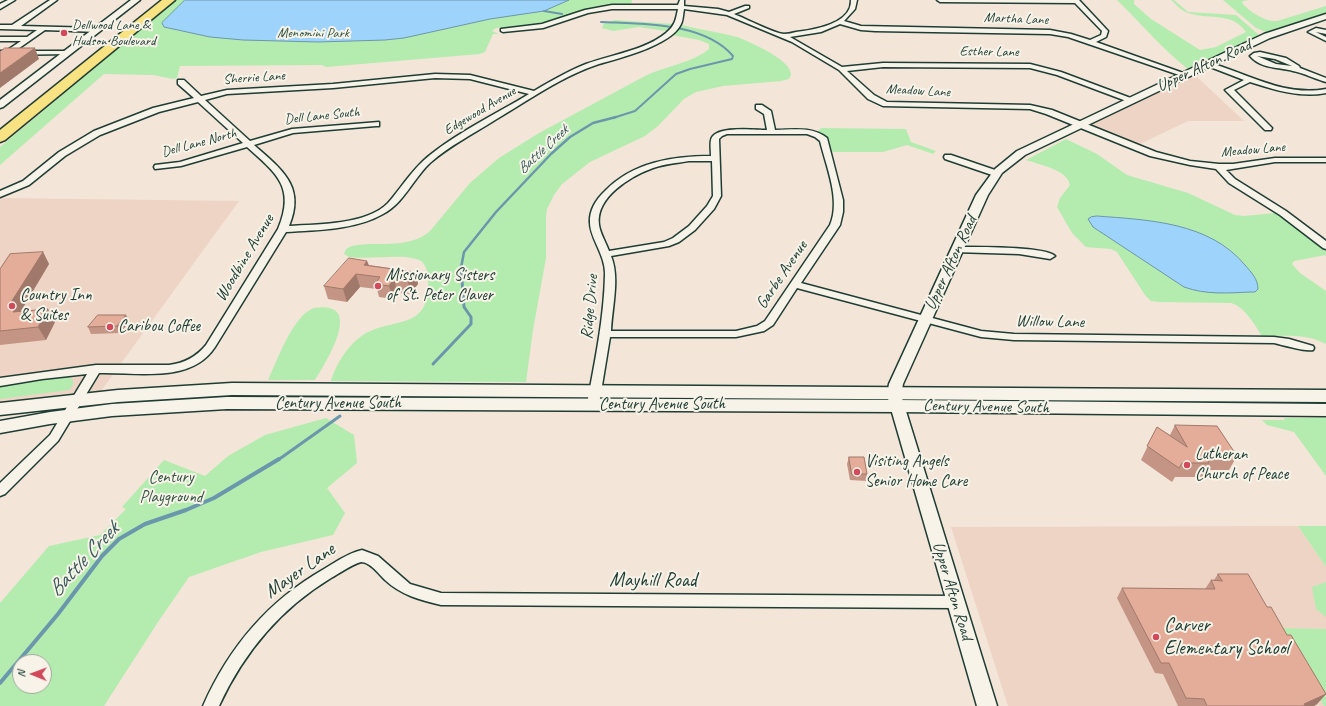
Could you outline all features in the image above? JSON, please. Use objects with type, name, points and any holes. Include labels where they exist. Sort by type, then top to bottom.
[{"type":"highway","points":[[0,121],[152,0]]},
{"type":"highway","points":[[0,137],[169,0]]},
{"type":"main road","name":"Century Avenue South","points":[[0,409],[78,399],[232,389],[594,398]]},
{"type":"main road","name":"Century Avenue South","points":[[0,428],[68,415],[160,406],[227,403],[594,398],[896,399],[1326,396]]},
{"type":"main road","name":"Century Avenue South","points":[[896,399],[1326,410]]},
{"type":"street","points":[[0,7],[12,0]]},
{"type":"street","points":[[13,28],[54,0]]},
{"type":"street","points":[[0,105],[136,0]]},
{"type":"street","points":[[784,36],[822,30],[841,22],[854,6],[854,0]]},
{"type":"street","points":[[940,0],[1076,0],[1105,31],[1104,36],[1090,43]]},
{"type":"street","name":"Meadow Lane","points":[[503,30],[543,26],[587,11],[602,8],[681,4],[729,14],[784,36],[842,69],[871,97],[880,102],[892,105],[1030,107],[1049,112],[1168,159],[1219,167],[1244,166],[1281,160],[1326,160]]},
{"type":"street","name":"Edgewood Avenue","points":[[283,229],[347,223],[368,218],[383,211],[390,206],[426,162],[434,155],[533,93],[587,66],[654,43],[675,29],[681,4]]},
{"type":"street","points":[[729,14],[747,7]]},
{"type":"street","name":"Upper Afton Road","points":[[987,706],[896,399],[896,384],[982,195],[995,173],[1015,156],[1267,36],[1326,16]]},
{"type":"street","name":"Martha Lane","points":[[841,22],[861,28],[875,29],[1050,32],[1068,35],[1184,75]]},
{"type":"street","points":[[0,27],[97,30]]},
{"type":"street","points":[[0,58],[4,53],[43,29]]},
{"type":"street","points":[[1326,32],[1316,30],[1311,32],[1326,39]]},
{"type":"street","points":[[0,39],[28,39]]},
{"type":"street","points":[[4,53],[67,53]]},
{"type":"street","points":[[1295,69],[1297,67],[1293,64],[1270,56],[1259,54],[1254,56],[1257,59],[1281,68],[1295,69],[1326,80]]},
{"type":"street","points":[[1208,64],[1297,93],[1312,94],[1325,92]]},
{"type":"street","name":"Esther Lane","points":[[842,69],[883,65],[1030,66],[1059,73],[1132,100]]},
{"type":"street","name":"Sherrie Lane","points":[[0,194],[26,183],[62,154],[97,133],[137,117],[199,99],[234,91],[333,86],[435,76],[470,77],[533,93]]},
{"type":"street","points":[[1251,79],[1229,91],[1268,128]]},
{"type":"street","name":"Woodbine Avenue","points":[[0,382],[42,374],[96,370],[171,369],[187,365],[200,358],[210,347],[283,229],[289,216],[291,206],[289,188],[278,171],[181,82]]},
{"type":"street","points":[[869,106],[880,102]]},
{"type":"street","points":[[605,254],[666,244],[686,234],[711,207],[717,196],[715,139],[719,134],[727,132],[771,132],[768,113],[759,107]]},
{"type":"street","name":"Dell Lane South","points":[[248,144],[282,133],[307,128],[376,124]]},
{"type":"street","name":"Garbe Avenue","points":[[605,334],[747,333],[760,330],[769,324],[835,225],[840,212],[839,200],[822,137],[807,132],[771,132]]},
{"type":"street","name":"Dell Lane North","points":[[158,168],[181,164],[248,144]]},
{"type":"street","points":[[948,157],[995,173]]},
{"type":"street","name":"Ridge Drive","points":[[594,398],[605,334],[610,276],[610,266],[594,225],[594,218],[599,202],[603,196],[628,176],[647,168],[675,160],[716,158]]},
{"type":"street","points":[[1219,167],[1232,181],[1283,213],[1326,246]]},
{"type":"street","points":[[957,250],[1019,251],[1050,256]]},
{"type":"street","name":"Willow Lane","points":[[796,285],[981,334],[1008,337],[1274,340],[1289,342],[1309,348]]},
{"type":"street","points":[[0,491],[51,442],[96,370]]},
{"type":"street","name":"Mayhill Road","points":[[364,556],[372,560],[390,578],[404,587],[423,595],[441,599],[955,602]]},
{"type":"street","name":"Mayer Lane","points":[[211,706],[231,667],[245,646],[281,607],[297,593],[354,558],[364,556]]},
{"type":"shaded area","points":[[1195,75],[1244,121],[1188,121],[1138,145],[1092,126],[1092,124]]},
{"type":"shaded area","points":[[0,198],[239,201],[101,391],[106,392],[0,404]]},
{"type":"shaded area","name":"Carver Elementary School","points":[[1298,526],[1326,567],[1326,706],[1008,706],[951,527]]},
{"type":"green space","name":"Menomini Park","points":[[176,0],[632,0],[631,5],[593,8],[539,25],[496,28],[492,31],[499,34],[493,34],[485,52],[480,54],[326,67],[322,65],[180,66],[177,78],[173,79],[153,75],[104,74],[0,165],[0,147]]},
{"type":"green space","points":[[1117,0],[1134,0],[1134,4],[1151,19],[1200,50],[1216,47],[1246,32],[1240,25],[1226,18],[1194,15],[1186,12],[1171,0],[1174,0],[1188,12],[1236,15],[1259,35],[1188,69],[1160,44]]},
{"type":"green space","points":[[1223,0],[1249,0],[1243,1],[1242,3],[1258,16],[1272,21],[1277,21],[1326,6],[1326,13],[1266,32],[1256,28]]},
{"type":"green space","points":[[615,20],[673,24],[666,31],[639,27],[613,31],[602,28],[604,23]]},
{"type":"green space","points":[[682,25],[737,37],[751,43],[769,52],[785,63],[790,69],[791,75],[789,79],[781,81],[723,86],[696,92],[684,99],[658,126],[645,136],[590,162],[562,184],[554,195],[547,209],[546,258],[533,330],[526,382],[331,381],[335,369],[342,357],[350,346],[359,338],[371,331],[406,321],[415,316],[423,308],[427,296],[428,275],[426,268],[421,261],[404,257],[349,257],[344,254],[346,249],[357,245],[402,243],[424,236],[430,231],[470,183],[499,158],[539,133],[645,76],[695,58],[709,49],[709,44],[699,40],[672,35]]},
{"type":"green space","points":[[821,128],[906,129],[911,142],[936,151],[933,154],[907,145],[883,152],[832,152],[827,137],[817,132]]},
{"type":"green space","points":[[1066,139],[1097,154],[1127,175],[1188,193],[1235,215],[1244,216],[1276,213],[1326,251],[1326,255],[1294,261],[1292,264],[1300,273],[1326,291],[1326,344],[1318,340],[1303,337],[1262,336],[1245,312],[1241,308],[1231,303],[1151,301],[1145,295],[1117,252],[1111,249],[1086,247],[1072,233],[1057,207],[1060,198],[1070,185],[1064,175],[1052,168],[1026,160]]},
{"type":"green space","points":[[314,308],[329,308],[338,313],[340,322],[338,334],[333,347],[315,380],[268,380],[286,340],[293,329],[306,312]]},
{"type":"green space","points":[[68,376],[73,380],[73,385],[69,390],[0,399],[0,386]]},
{"type":"green space","name":"Century Playground","points":[[326,418],[354,435],[357,463],[327,488],[345,513],[333,535],[261,552],[189,577],[104,706],[0,706],[0,603],[49,546],[100,535],[126,509],[122,507],[164,460],[205,476],[228,456],[265,435]]},
{"type":"green space","points":[[1284,418],[1326,418],[1326,476],[1294,432],[1267,425],[1262,420],[1285,420]]},
{"type":"green space","points":[[1298,526],[1326,526],[1326,567]]},
{"type":"green space","points":[[1326,582],[1326,617],[1316,609],[1312,587]]},
{"type":"green space","points":[[1279,628],[1326,629],[1326,706],[1324,706]]},
{"type":"water","points":[[185,0],[569,0],[544,11],[490,19],[404,38],[318,42],[243,40],[210,37],[164,27],[162,23]]},
{"type":"water","points":[[1097,216],[1137,219],[1177,226],[1214,240],[1230,251],[1245,265],[1252,273],[1258,285],[1258,289],[1255,292],[1217,293],[1192,290],[1184,287],[1093,227],[1088,219]]},
{"type":"building","points":[[5,48],[35,48],[0,73],[0,52]]},
{"type":"building","points":[[43,252],[8,307],[18,306],[13,312],[48,309],[38,327],[0,331],[0,269],[10,254]]},
{"type":"building","points":[[349,258],[367,261],[364,265],[415,272],[408,281],[394,279],[389,286],[375,284],[380,277],[356,274],[343,289],[324,286]]},
{"type":"building","points":[[98,315],[126,315],[117,326],[88,327]]},
{"type":"building","points":[[1175,425],[1217,426],[1237,456],[1205,456],[1209,463],[1182,463],[1179,468],[1147,446],[1157,427],[1187,447]]},
{"type":"building","points":[[849,457],[864,457],[867,474],[852,474]]},
{"type":"building","points":[[1218,574],[1248,574],[1267,607],[1271,607],[1287,635],[1291,635],[1326,694],[1304,704],[1305,706],[1207,706],[1204,699],[1186,698],[1169,663],[1161,663],[1122,588],[1215,589],[1211,580],[1222,581]]},
{"type":"waterway","name":"Battle Creek","points":[[544,11],[562,14]]},
{"type":"waterway","name":"Battle Creek","points":[[601,22],[635,23],[672,27],[689,31],[706,37],[721,45],[733,56],[732,59],[690,69],[676,74],[635,111],[613,118]]},
{"type":"waterway","name":"Battle Creek","points":[[461,268],[464,252],[496,212],[551,154],[570,137],[593,123],[616,117]]},
{"type":"waterway","name":"Battle Creek","points":[[433,364],[471,324],[471,317],[464,307],[461,268]]},
{"type":"waterway","name":"Battle Creek","points":[[278,460],[340,416]]},
{"type":"waterway","name":"Battle Creek","points":[[0,683],[58,614],[102,556],[119,539],[145,524],[186,510],[214,498],[279,459]]},
{"type":"place","name":"Dellwood Lane & Hudson Boulevard","points":[[64,33]]},
{"type":"place","name":"Missionary Sisters of St. Peter Claver","points":[[378,286]]},
{"type":"place","name":"Country Inn & Suites","points":[[12,306]]},
{"type":"place","name":"Caribou Coffee","points":[[110,327]]},
{"type":"place","name":"Lutheran Church of Peace","points":[[1187,465]]},
{"type":"place","name":"Visiting Angels Senior Home Care","points":[[857,472]]},
{"type":"place","name":"Carver Elementary School","points":[[1156,637]]}]
